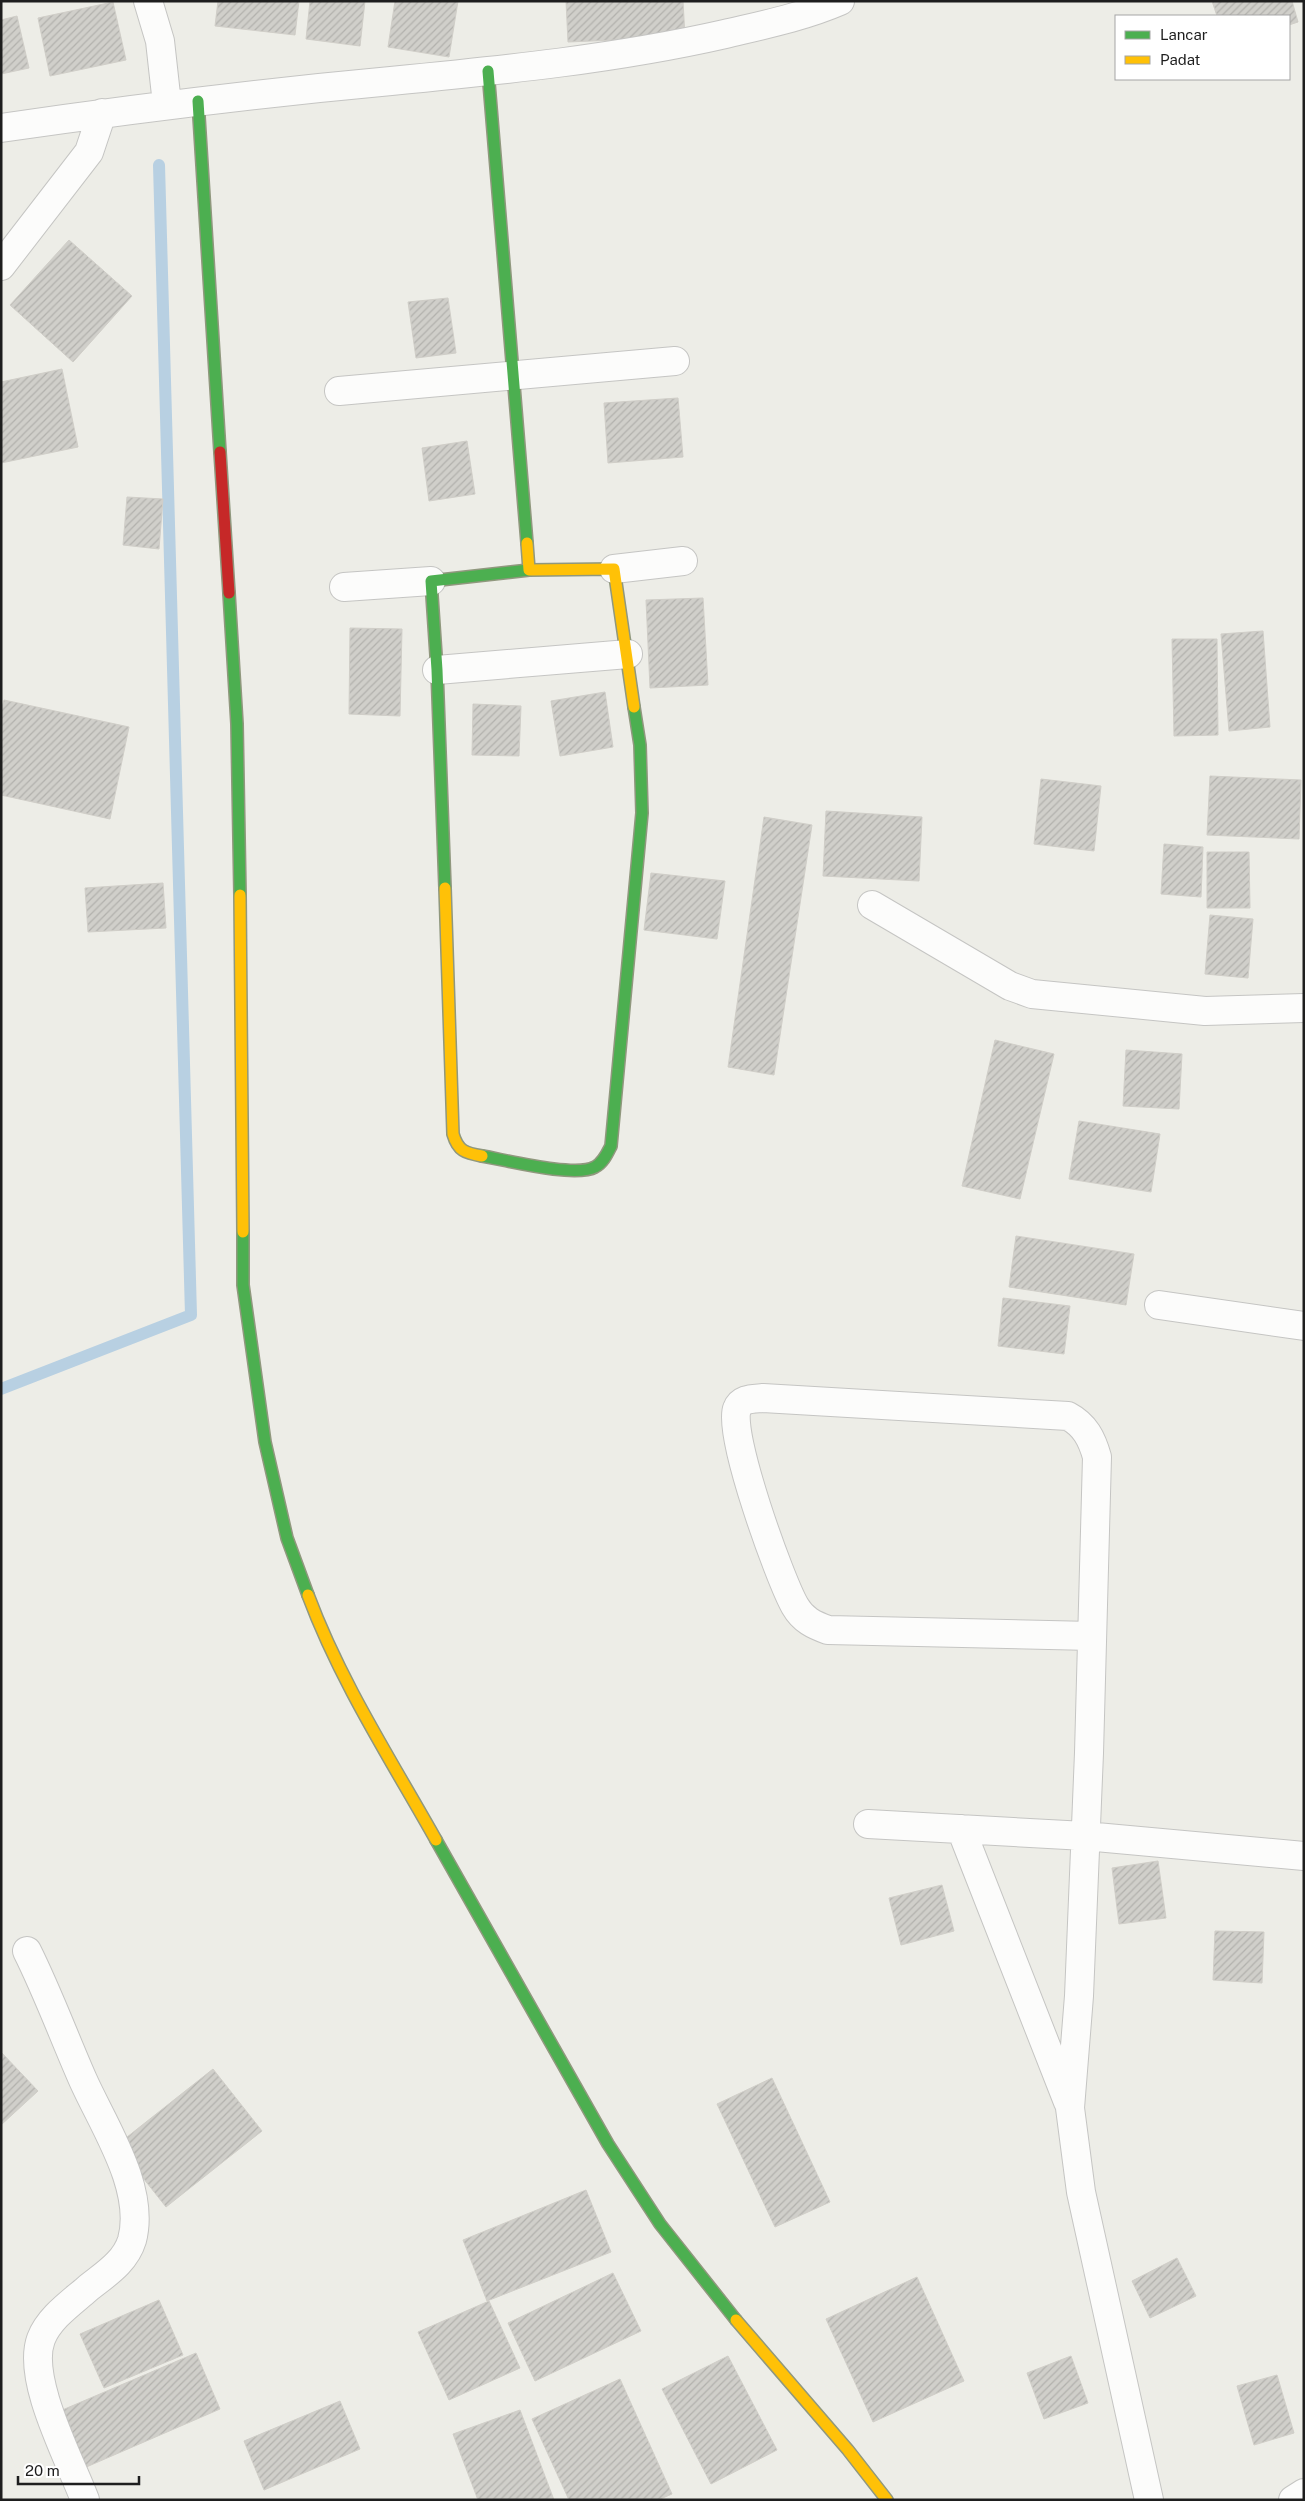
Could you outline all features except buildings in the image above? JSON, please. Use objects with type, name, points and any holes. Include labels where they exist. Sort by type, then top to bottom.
[{"type":"street","points":[[148,1],[160,41],[167,104]]},
{"type":"street","points":[[1,128],[167,104],[488,72],[684,43],[762,26],[840,1]]},
{"type":"street","points":[[488,72],[529,570]]},
{"type":"street","points":[[198,101],[237,724],[243,1030],[242,1285],[265,1442],[287,1538],[320,1627],[364,1713],[608,2144],[660,2224],[712,2293],[848,2450],[886,2500]]},
{"type":"street","points":[[1,266],[89,152],[102,114]]},
{"type":"street","points":[[339,391],[675,361]]},
{"type":"street","points":[[344,587],[431,581],[529,570],[614,569],[683,561]]},
{"type":"street","points":[[431,581],[437,670],[454,1140],[460,1150],[467,1154],[575,1172],[594,1168],[602,1162],[611,1146],[642,813],[640,744],[614,569]]},
{"type":"street","points":[[437,670],[628,654]]},
{"type":"street","points":[[872,905],[1010,986],[1032,994],[1205,1011],[1304,1008]]},
{"type":"street","points":[[1160,1305],[1304,1326]]},
{"type":"street","points":[[1092,1636],[828,1630],[813,1624],[803,1617],[795,1606],[785,1584],[750,1484],[736,1433],[735,1418],[739,1405],[746,1400],[763,1398],[1068,1416],[1078,1421],[1089,1434],[1097,1456],[1092,1636],[1079,1996],[1070,2108],[1081,2192],[1149,2500]]},
{"type":"street","points":[[868,1824],[1085,1836],[1304,1856]]},
{"type":"street","points":[[961,1829],[1070,2108]]},
{"type":"street","points":[[27,1951],[48,1993],[83,2080],[113,2142],[129,2185],[133,2210],[132,2239],[125,2254],[113,2268],[62,2311],[47,2328],[41,2340],[37,2364],[43,2394],[85,2500]]},
{"type":"street","points":[[1293,2500],[1304,2493]]},
{"type":"waterway","points":[[1,1389],[191,1315],[159,165]]},
{"type":"traffic: fast","points":[[488,71],[527,543]]},
{"type":"traffic: fast","points":[[198,101],[220,452]]},
{"type":"traffic: fast","points":[[445,888],[437,670],[431,581],[529,570]]},
{"type":"traffic: fast","points":[[229,593],[237,724],[240,895]]},
{"type":"traffic: fast","points":[[482,1156],[557,1169],[585,1170],[595,1167],[600,1163],[611,1146],[642,813],[640,745],[634,707]]},
{"type":"traffic: fast","points":[[243,1232],[243,1285],[265,1442],[287,1538],[308,1595]]},
{"type":"traffic: fast","points":[[436,1840],[608,2144],[660,2224],[736,2320]]},
{"type":"traffic: slow","points":[[527,543],[529,570],[614,569],[634,707]]},
{"type":"traffic: slow","points":[[445,888],[453,1134],[460,1148],[471,1154],[482,1156]]},
{"type":"traffic: slow","points":[[240,895],[243,1232]]},
{"type":"traffic: slow","points":[[308,1595],[335,1658],[351,1689],[436,1840]]},
{"type":"traffic: slow","points":[[736,2320],[848,2450],[887,2500]]},
{"type":"traffic: jam","points":[[220,452],[229,593]]}]
